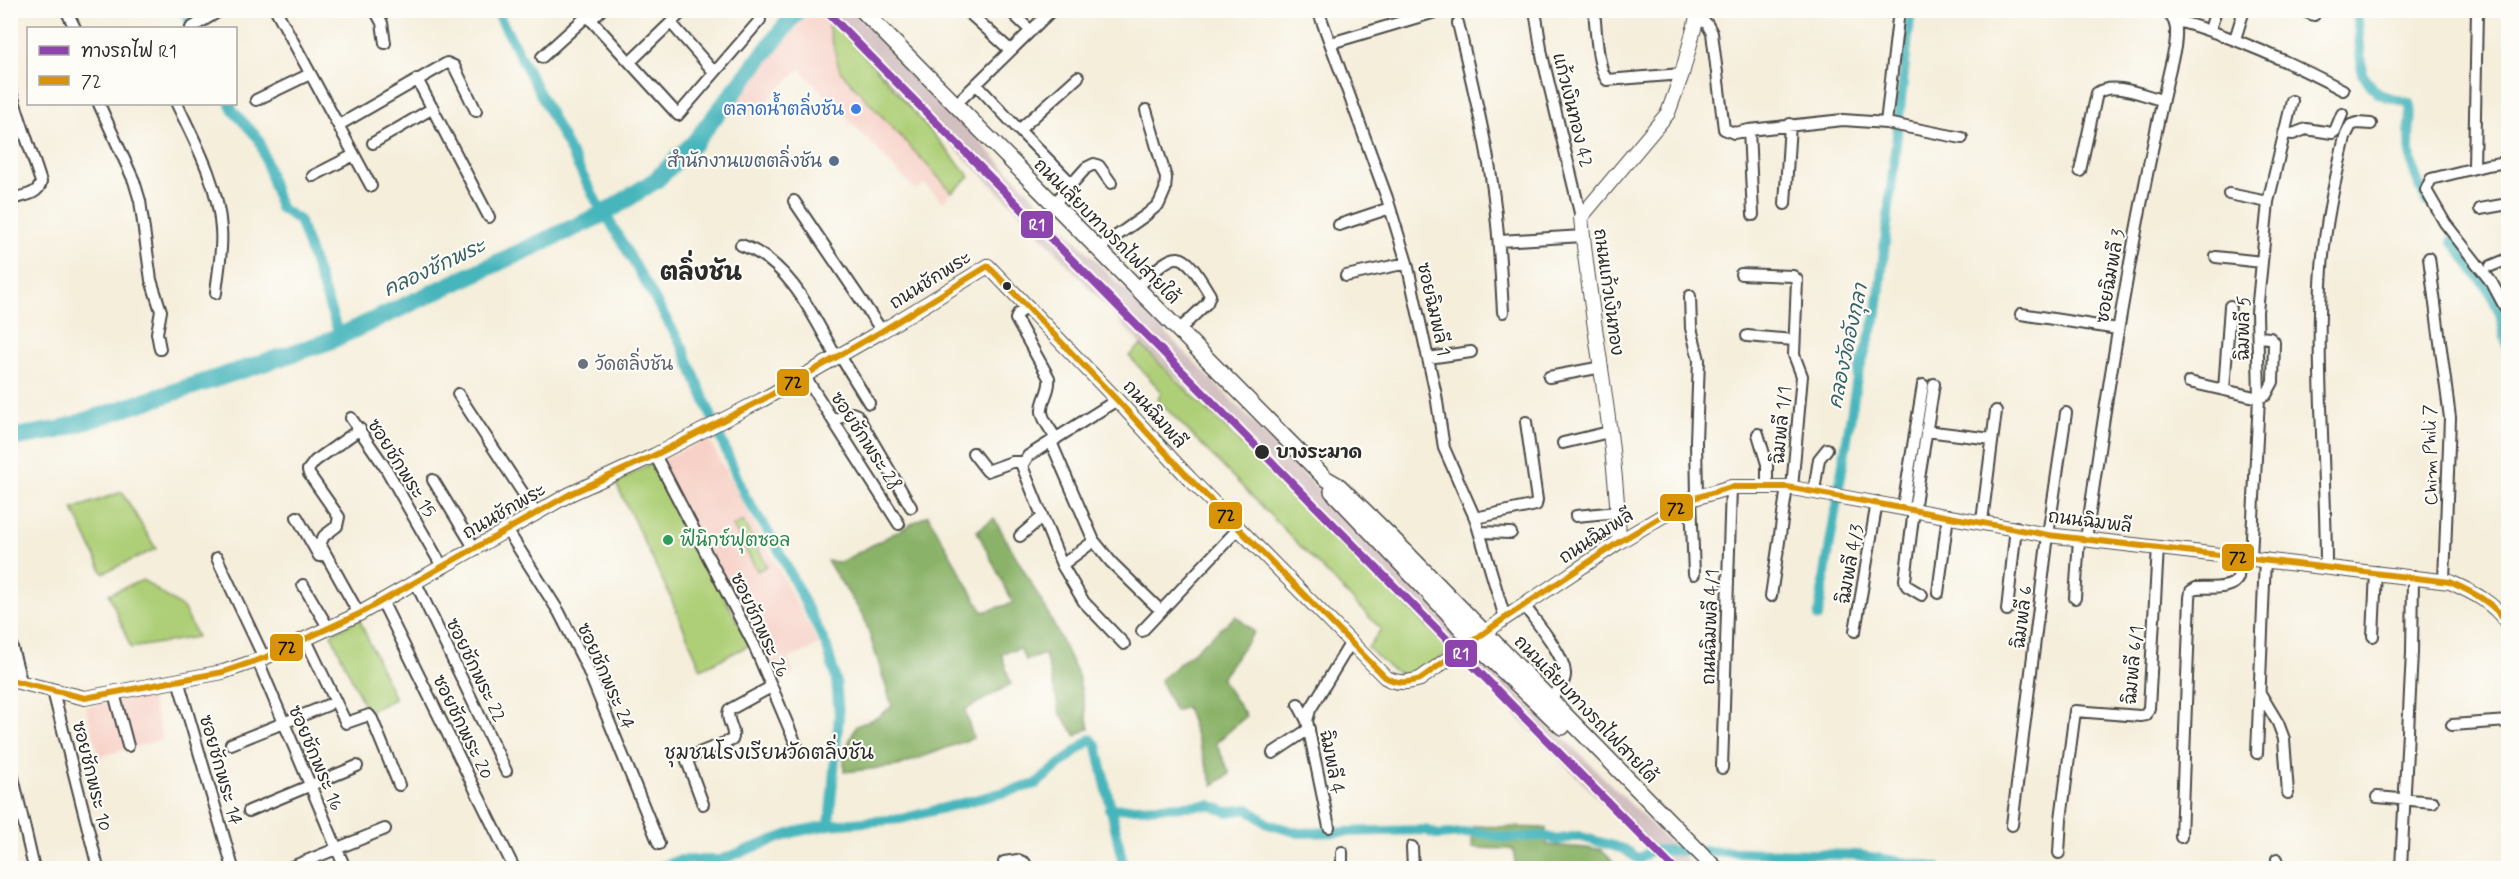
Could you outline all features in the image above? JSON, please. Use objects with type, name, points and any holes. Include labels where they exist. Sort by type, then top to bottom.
[{"type":"main road","name":"ถนนเลียบทางรถไฟสายใต้","points":[[862,10],[1053,205],[1138,286],[1325,478],[1328,488],[1346,508],[1447,612],[1479,636],[1550,701],[1690,848]]},
{"type":"main road","name":"ถนนเลียบทางรถไฟสายใต้","points":[[1479,636],[1707,865]]},
{"type":"street","points":[[66,10],[74,27]]},
{"type":"street","points":[[194,26],[221,10]]},
{"type":"street","points":[[276,10],[371,186]]},
{"type":"street","points":[[375,10],[382,23],[385,43]]},
{"type":"street","points":[[542,57],[587,16],[601,10]]},
{"type":"street","points":[[630,62],[684,10]]},
{"type":"street","points":[[966,10],[1010,50]]},
{"type":"street","points":[[1009,10],[1031,31]]},
{"type":"street","points":[[954,103],[1052,10]]},
{"type":"street","name":"ซอยฉิมพลี 1","points":[[1318,10],[1390,208],[1407,263],[1428,358],[1444,448],[1475,518],[1505,618]]},
{"type":"street","points":[[1331,43],[1442,10]]},
{"type":"street","name":"แก้วเงินทอง 42","points":[[1535,10],[1542,55],[1581,217]]},
{"type":"street","points":[[1594,10],[1603,76],[1607,81],[1682,74]]},
{"type":"street","points":[[1893,124],[1899,10]]},
{"type":"street","points":[[2165,10],[2174,20],[2235,39],[2343,90]]},
{"type":"street","points":[[2210,30],[2216,10]]},
{"type":"street","points":[[2235,39],[2244,10]]},
{"type":"street","points":[[2301,10],[2314,15]]},
{"type":"street","points":[[2474,168],[2477,10]]},
{"type":"street","points":[[1698,14],[1712,33],[1724,129],[1734,133],[1790,124],[1842,120],[1893,124],[1962,138]]},
{"type":"street","name":"ถนนแก้วเงินทอง","points":[[1619,542],[1618,512],[1602,367],[1592,315],[1581,217],[1659,127],[1668,113],[1682,74],[1698,14]]},
{"type":"street","points":[[587,16],[678,114],[760,20]]},
{"type":"street","name":"ซอยฉิมพลี 3","points":[[2075,598],[2118,329],[2143,190],[2175,47],[2174,20]]},
{"type":"street","points":[[671,23],[714,72]]},
{"type":"street","points":[[1458,23],[1486,149],[1499,241],[1503,312]]},
{"type":"street","points":[[339,125],[442,64],[451,64],[476,111]]},
{"type":"street","points":[[256,100],[310,74]]},
{"type":"street","points":[[1019,130],[1078,77]]},
{"type":"street","points":[[417,80],[489,217]]},
{"type":"street","points":[[976,84],[1072,184]]},
{"type":"street","points":[[2080,171],[2097,93],[2103,89],[2112,88],[2162,100]]},
{"type":"street","points":[[10,89],[42,182],[36,192],[10,199]]},
{"type":"street","name":"ฉิมพลี 5","points":[[2251,558],[2259,398],[2257,312],[2268,202],[2292,101]]},
{"type":"street","points":[[99,105],[134,181],[140,201],[151,280],[161,311],[157,333],[160,349]]},
{"type":"street","points":[[177,105],[211,176],[219,205],[222,231],[216,293]]},
{"type":"street","points":[[373,143],[432,108]]},
{"type":"street","points":[[1098,249],[1159,204],[1165,190],[1166,178],[1146,110]]},
{"type":"street","points":[[2284,133],[2293,134],[2306,129],[2332,133],[2342,114]]},
{"type":"street","points":[[1785,204],[1790,124]]},
{"type":"street","points":[[2326,567],[2326,508],[2321,427],[2322,270],[2327,223],[2345,137],[2351,125],[2371,124]]},
{"type":"street","points":[[1749,130],[1753,215]]},
{"type":"street","points":[[313,176],[354,155]]},
{"type":"street","points":[[2508,162],[2431,179],[2426,190],[2445,223],[2492,283],[2508,313]]},
{"type":"street","points":[[1053,205],[1086,168],[1094,164],[1099,165],[1111,183]]},
{"type":"street","points":[[2229,194],[2268,202]]},
{"type":"street","points":[[795,201],[882,331]]},
{"type":"street","points":[[2480,209],[2508,204]]},
{"type":"street","points":[[1339,225],[1390,208]]},
{"type":"street","points":[[1499,241],[1583,236]]},
{"type":"street","points":[[741,245],[765,256],[781,272],[808,306],[869,403]]},
{"type":"street","points":[[1138,286],[1166,261],[1175,257],[1186,259],[1195,269],[1210,295],[1207,303],[1179,330]]},
{"type":"street","points":[[2216,257],[2262,262]]},
{"type":"street","name":"Chim Phili 7","points":[[2429,258],[2450,418],[2444,581]]},
{"type":"street","points":[[2491,266],[2508,259]]},
{"type":"street","points":[[1346,276],[1407,263]]},
{"type":"street","name":"ถนนฉิมพลี","points":[[988,266],[1238,529],[1384,677],[1393,682],[1406,683],[1429,674],[1479,636],[1619,542],[1694,497],[1731,487],[1790,487],[2016,527],[2048,535],[2444,581],[2480,595],[2499,610],[2508,624]]},
{"type":"street","name":"ถนนชักพระ","points":[[16,681],[85,698],[223,672],[306,640],[416,583],[570,494],[722,420],[882,331],[988,266]]},
{"type":"street","name":"ฉิมพลี 1/1","points":[[1741,274],[1795,277],[1797,290],[1794,355],[1802,376],[1790,487],[1770,596]]},
{"type":"street","points":[[1690,296],[1691,328],[1700,360],[1694,497],[1694,574]]},
{"type":"street","points":[[1028,306],[1018,314],[1016,319],[1049,378],[1050,384],[1042,416],[1054,440],[1094,541],[1111,562],[1156,606]]},
{"type":"street","points":[[2224,390],[2230,306]]},
{"type":"street","points":[[2021,314],[2118,329]]},
{"type":"street","points":[[1747,336],[1794,340]]},
{"type":"street","points":[[2188,382],[2259,398],[2270,391],[2274,342],[2270,338],[2258,337]]},
{"type":"street","points":[[1428,358],[1471,352]]},
{"type":"street","points":[[1549,376],[1602,367]]},
{"type":"street","name":"ซอยชักพระ 28","points":[[804,375],[899,524]]},
{"type":"street","points":[[1908,509],[1926,431],[1928,384],[1908,509],[1905,580],[1907,586],[1922,595]]},
{"type":"street","points":[[458,394],[536,513]]},
{"type":"street","points":[[973,453],[987,471],[1026,459],[1117,400]]},
{"type":"street","points":[[1982,521],[1996,411]]},
{"type":"street","points":[[833,420],[852,413],[858,415],[911,507]]},
{"type":"street","name":"ฉิมพลี 6","points":[[2012,825],[2048,535],[2066,413]]},
{"type":"street","name":"ซอยชักพระ 15","points":[[351,418],[360,429],[443,568]]},
{"type":"street","points":[[1475,518],[1536,505],[1538,500],[1526,422]]},
{"type":"street","points":[[356,615],[320,544],[324,536],[337,526],[339,517],[308,470],[315,460],[360,429]]},
{"type":"street","points":[[1926,431],[1992,439]]},
{"type":"street","points":[[1563,442],[1609,432]]},
{"type":"street","points":[[1758,434],[1767,464],[1767,486]]},
{"type":"street","points":[[1814,491],[1819,459],[1827,449]]},
{"type":"street","name":"ซอยชักพระ 26","points":[[654,455],[754,645],[798,748]]},
{"type":"street","points":[[1026,459],[1024,474],[1062,565],[1084,602],[1124,644]]},
{"type":"street","points":[[433,480],[475,549]]},
{"type":"street","name":"ถนนฉิมพลี 4/1","points":[[1722,768],[1731,487]]},
{"type":"street","name":"ฉิมพลี 4/3","points":[[1855,631],[1877,502]]},
{"type":"street","points":[[1576,516],[1618,512]]},
{"type":"street","points":[[1938,593],[1948,515]]},
{"type":"street","points":[[297,517],[356,615]]},
{"type":"street","points":[[1020,536],[1041,518]]},
{"type":"street","points":[[2007,610],[2016,527]]},
{"type":"street","points":[[1142,631],[1238,529]]},
{"type":"street","name":"ซอยชักพระ 24","points":[[507,530],[560,612],[586,665],[659,844]]},
{"type":"street","points":[[1480,532],[1511,533]]},
{"type":"street","points":[[1062,565],[1094,541]]},
{"type":"street","name":"ฉิมพลี 6/1","points":[[2059,853],[2061,819],[2075,711],[2140,716],[2146,715],[2149,708],[2158,547]]},
{"type":"street","name":"ซอยชักพระ 16","points":[[217,558],[261,659],[284,724],[345,868]]},
{"type":"street","points":[[2251,558],[2259,693],[2257,753]]},
{"type":"street","points":[[2181,837],[2191,591],[2196,588],[2228,586],[2235,582],[2251,558]]},
{"type":"street","points":[[2373,636],[2376,572]]},
{"type":"street","points":[[2401,868],[2412,653],[2413,576]]},
{"type":"street","name":"ซอยชักพระ 22","points":[[416,583],[506,771]]},
{"type":"street","points":[[303,585],[329,629]]},
{"type":"street","name":"ซอยชักพระ 20","points":[[382,601],[514,868]]},
{"type":"street","points":[[1524,605],[1557,653],[1566,672],[1550,701]]},
{"type":"street","points":[[10,640],[16,681]]},
{"type":"street","points":[[306,640],[346,723],[369,716],[372,719],[399,785]]},
{"type":"street","name":"ฉิมพลี 4","points":[[1329,827],[1308,725],[1310,710],[1351,642]]},
{"type":"street","name":"ซอยชักพระ 14","points":[[178,680],[233,868]]},
{"type":"street","points":[[703,804],[687,761],[694,755],[732,740],[734,733],[727,716],[729,710],[771,687]]},
{"type":"street","name":"ซอยชักพระ 10","points":[[53,691],[98,868]]},
{"type":"street","points":[[114,693],[128,746]]},
{"type":"street","points":[[2259,693],[2278,723],[2284,739],[2288,792]]},
{"type":"street","points":[[1273,753],[1308,725],[1298,704]]},
{"type":"street","points":[[231,744],[328,705]]},
{"type":"street","points":[[2452,725],[2508,721]]},
{"type":"street","points":[[10,764],[34,868]]},
{"type":"street","points":[[249,811],[357,766]]},
{"type":"street","points":[[2377,797],[2433,802]]},
{"type":"street","points":[[289,868],[385,829]]},
{"type":"street","points":[[1413,847],[1413,868]]},
{"type":"street","points":[[1342,852],[1342,868]]},
{"type":"street","points":[[1004,862],[1018,860],[1025,863],[1027,868]]},
{"type":"shaded area","name":"ตลาดน้ำตลิ่งชัน","points":[[811,11],[833,11],[828,26],[840,71],[952,192],[943,202],[925,184],[915,190],[800,69],[751,117],[734,101]]},
{"type":"shaded area","points":[[833,11],[853,11],[1456,631],[1695,868],[1667,868],[1214,411],[1141,345],[1026,219],[885,78],[830,19]]},
{"type":"shaded area","points":[[708,438],[818,646],[788,659],[794,674],[775,683],[660,461]]},
{"type":"shaded area","points":[[149,692],[163,739],[99,757],[86,707]]},
{"type":"green space","points":[[830,19],[885,78],[970,177],[952,192],[840,71],[828,26]]},
{"type":"green space","points":[[1141,345],[1451,650],[1428,667],[1403,676],[1390,668],[1368,648],[1381,629],[1158,400],[1161,391],[1129,356]]},
{"type":"green space","name":"ฟีนิกซ์ฟุตซอล","points":[[653,462],[750,645],[701,669],[670,596],[616,483]]},
{"type":"green space","points":[[122,492],[156,549],[103,573],[73,509]]},
{"type":"green space","points":[[928,515],[983,612],[1013,603],[977,531],[994,518],[1047,611],[1078,675],[1089,728],[1076,736],[1060,713],[1045,654],[1026,660],[1020,649],[1001,653],[1011,684],[965,710],[973,738],[898,766],[844,772],[844,753],[856,726],[876,718],[892,706],[864,617],[827,561],[841,562]]},
{"type":"green space","points":[[743,521],[767,566],[757,571],[733,526]]},
{"type":"green space","points":[[143,580],[184,609],[197,637],[131,648],[109,594]]},
{"type":"green space","points":[[1236,616],[1254,632],[1221,678],[1246,716],[1216,743],[1230,774],[1213,785],[1186,707],[1175,711],[1160,680]]},
{"type":"green space","points":[[359,619],[395,699],[367,712],[331,634]]},
{"type":"green space","points":[[1473,826],[1546,828],[1547,845],[1600,849],[1620,868],[1516,868],[1513,849],[1472,848]]},
{"type":"waterway","points":[[184,10],[192,27]]},
{"type":"waterway","points":[[496,10],[603,214]]},
{"type":"waterway","name":"คลองชักพระ","points":[[10,438],[58,430],[327,342],[605,213],[656,180],[694,143],[798,10]]},
{"type":"waterway","name":"คลองวัดอังกุลา","points":[[1818,617],[1857,378],[1877,313],[1911,10]]},
{"type":"waterway","points":[[2357,10],[2362,74],[2378,94],[2409,103],[2411,112],[2410,155],[2416,178],[2427,202]]},
{"type":"waterway","points":[[230,105],[234,112],[259,139],[280,208],[299,220],[340,337]]},
{"type":"waterway","points":[[605,213],[682,346],[745,496],[774,541],[827,647],[836,680],[839,715],[829,825],[901,819],[1036,784],[1091,739],[1097,746],[1124,868]]},
{"type":"waterway","points":[[2452,240],[2491,294],[2500,314],[2508,351]]},
{"type":"waterway","points":[[1109,809],[1210,805],[1227,812],[1248,809],[1268,824],[1299,833],[1425,830],[1438,835],[1474,832],[1507,838],[1544,836],[1557,840],[1578,836],[1624,849],[1639,859],[1652,850],[1857,855],[1938,868]]},
{"type":"waterway","points":[[657,868],[679,860],[720,860],[795,832],[829,825]]},
{"type":"rail line","name":"R1","points":[[825,10],[1673,868]]},
{"type":"transit line","name":"72","points":[[10,680],[85,698],[223,672],[264,658],[359,614],[570,494],[655,455],[762,400],[882,331],[988,266],[1189,478],[1385,677],[1398,682],[1420,679],[1505,618],[1619,542],[1691,499],[1731,487],[1787,487],[2048,535],[2450,582],[2475,594],[2489,604],[2508,624]]},
{"type":"place","name":"ตลาดน้ำตลิ่งชัน","points":[[856,109]]},
{"type":"place","name":"สำนักงานเขตตลิ่งชัน","points":[[834,161]]},
{"type":"place","name":"วัดตลิ่งชัน","points":[[583,364]]},
{"type":"place","name":"บางระมาด","points":[[1262,452]]},
{"type":"place","name":"ฟีนิกซ์ฟุตซอล","points":[[668,540]]},
{"type":"district","name":"ตลิ่งชัน","points":[[701,272]]},
{"type":"district","name":"ชุมชนโรงเรียนวัดตลิ่งชัน","points":[[769,752]]}]
